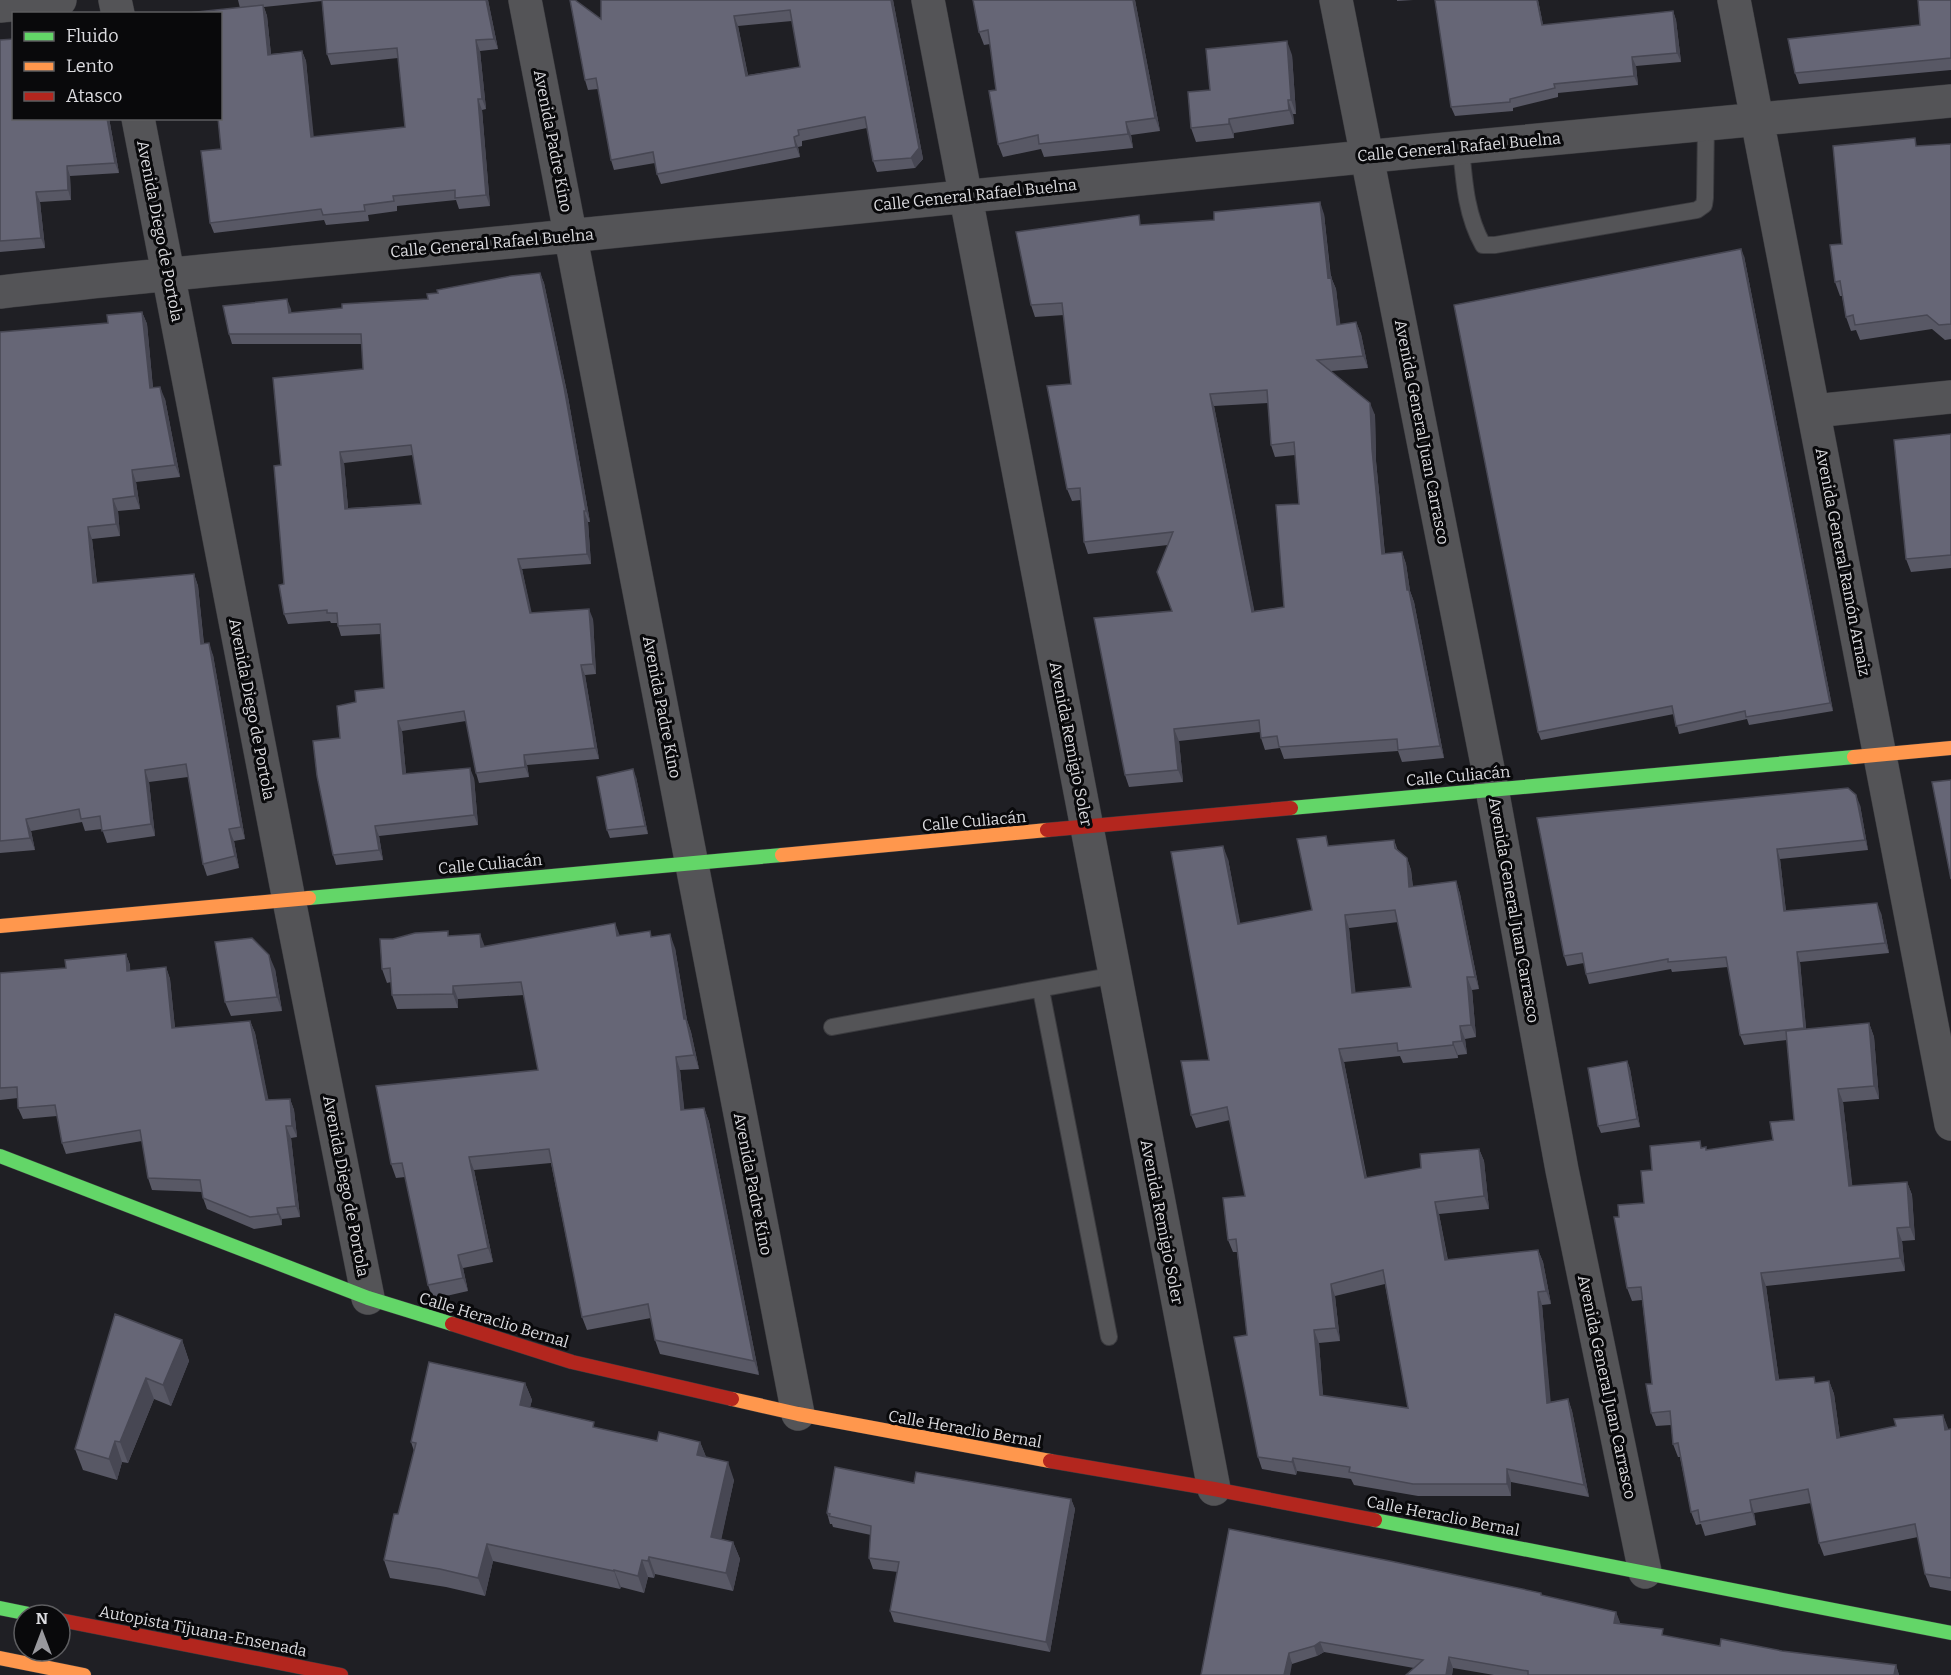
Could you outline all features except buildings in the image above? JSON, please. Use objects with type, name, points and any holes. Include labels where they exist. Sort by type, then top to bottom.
[{"type":"main road","name":"Calle Culiacán","points":[[0,926],[1951,748]]},
{"type":"main road","name":"Calle Heraclio Bernal","points":[[0,1156],[368,1298],[572,1362],[798,1414],[987,1450],[1214,1489],[1951,1633]]},
{"type":"main road","name":"Autopista Tijuana-Ensenada","points":[[72,1622],[341,1675]]},
{"type":"main road","points":[[0,1658],[84,1675]]},
{"type":"street","points":[[0,6],[60,0]]},
{"type":"street","name":"Avenida Padre Kino","points":[[525,0],[798,1414]]},
{"type":"street","name":"Avenida Remigio Soler","points":[[928,0],[1214,1489]]},
{"type":"street","name":"Avenida General Juan Carrasco","points":[[1336,0],[1492,789],[1562,1170],[1645,1572]]},
{"type":"street","name":"Avenida General Ramón Arnaiz","points":[[1734,0],[1951,1124]]},
{"type":"street","name":"Calle General Rafael Buelna","points":[[0,292],[168,273],[571,236],[966,195],[1951,101]]},
{"type":"street","name":"Avenida Diego de Portola","points":[[138,120],[368,1298]]},
{"type":"street","points":[[1814,411],[1951,397]]},
{"type":"lane","points":[[1461,147],[1466,196],[1476,234],[1484,245],[1496,245],[1696,210],[1704,205],[1705,198],[1706,123]]},
{"type":"lane","points":[[832,1027],[1115,975]]},
{"type":"lane","points":[[1041,990],[1109,1337]]},
{"type":"traffic: fast","points":[[1291,808],[1854,757]]},
{"type":"traffic: fast","points":[[309,898],[782,855]]},
{"type":"traffic: fast","points":[[0,1156],[368,1298],[452,1324]]},
{"type":"traffic: fast","points":[[1375,1520],[1951,1633]]},
{"type":"traffic: fast","points":[[0,1608],[12,1610]]},
{"type":"traffic: slow","points":[[1854,757],[1951,748]]},
{"type":"traffic: slow","points":[[782,855],[1047,830]]},
{"type":"traffic: slow","points":[[0,926],[309,898]]},
{"type":"traffic: slow","points":[[732,1399],[798,1414],[1050,1461]]},
{"type":"traffic: slow","points":[[0,1658],[84,1675]]},
{"type":"traffic: jam","points":[[1047,830],[1291,808]]},
{"type":"traffic: jam","points":[[452,1324],[572,1362],[732,1399]]},
{"type":"traffic: jam","points":[[1050,1461],[1375,1520]]},
{"type":"traffic: jam","points":[[72,1622],[341,1675]]}]
